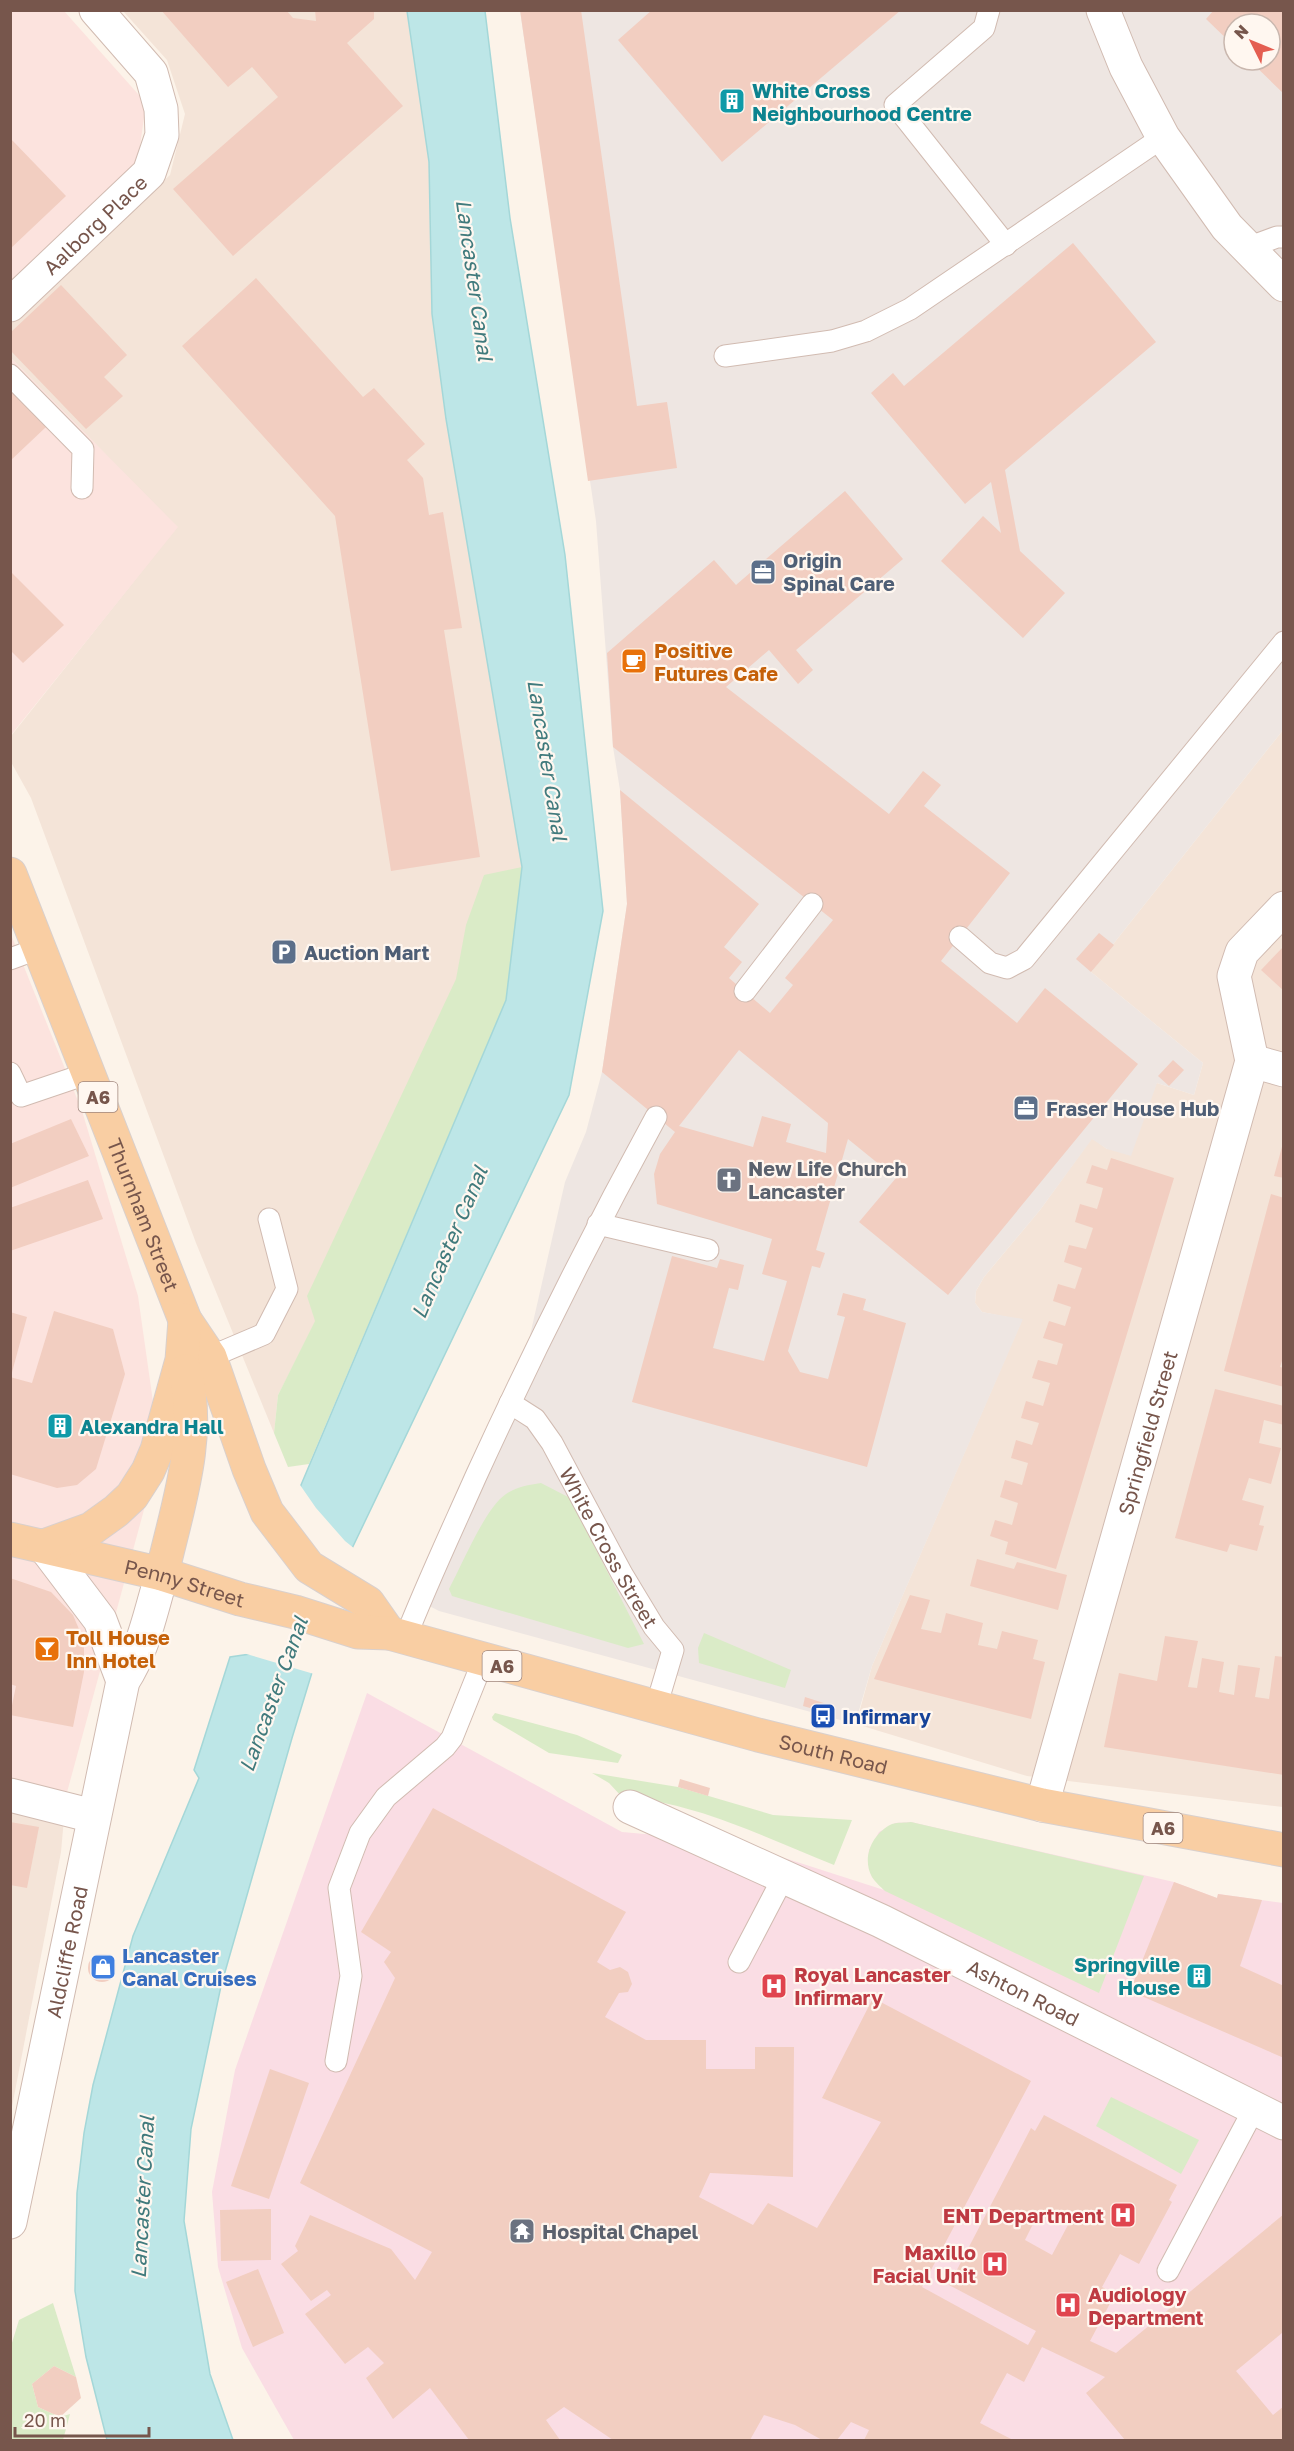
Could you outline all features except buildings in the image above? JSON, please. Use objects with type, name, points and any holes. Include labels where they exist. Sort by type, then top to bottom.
[{"type":"main road","name":"Thurnham Street","points":[[10,874],[25,953],[89,1073],[185,1320],[196,1359],[270,1516],[309,1567],[380,1627]]},
{"type":"main road","name":"Thurnham Street","points":[[44,1546],[91,1529],[132,1496],[148,1471],[196,1359]]},
{"type":"main road","name":"Thurnham Street","points":[[162,1574],[188,1465],[191,1396],[196,1359]]},
{"type":"main road","name":"Penny Street","points":[[10,1539],[162,1574],[240,1599],[295,1612],[380,1627]]},
{"type":"main road","name":"South Road","points":[[380,1627],[483,1661],[1042,1805],[1284,1851]]},
{"type":"street","name":"Aalborg Place","points":[[10,305],[149,173],[162,135],[161,110],[151,73],[96,10]]},
{"type":"street","points":[[1106,12],[1126,67],[1163,137],[1227,227],[1284,285]]},
{"type":"street","points":[[1284,908],[1242,952],[1234,976],[1252,1061],[1284,1070]]},
{"type":"street","name":"Springfield Street","points":[[1042,1805],[1252,1061]]},
{"type":"street","points":[[44,1546],[100,1620],[123,1681]]},
{"type":"street","name":"Aldcliffe Road","points":[[10,2222],[123,1681],[134,1664],[162,1574]]},
{"type":"street","points":[[10,1795],[93,1816]]},
{"type":"street","name":"Ashton Road","points":[[630,1807],[881,1921],[1284,2123]]},
{"type":"lane","points":[[989,10],[984,28],[895,105],[1006,245]]},
{"type":"lane","points":[[725,356],[832,341],[866,331],[910,309],[1163,137]]},
{"type":"lane","points":[[1247,248],[1277,237],[1284,237]]},
{"type":"lane","points":[[10,375],[83,449],[82,488]]},
{"type":"lane","points":[[960,937],[990,963],[1007,968],[1024,959],[1284,642]]},
{"type":"lane","points":[[745,992],[812,904]]},
{"type":"lane","points":[[10,1073],[21,1096],[89,1073]]},
{"type":"lane","points":[[380,1627],[423,1592],[510,1403],[598,1224],[656,1117]]},
{"type":"lane","points":[[196,1359],[264,1334],[286,1289],[268,1219]]},
{"type":"lane","points":[[598,1224],[708,1250]]},
{"type":"lane","name":"White Cross Street","points":[[510,1403],[535,1419],[552,1443],[622,1574],[654,1627],[673,1650],[656,1707]]},
{"type":"lane","points":[[336,2061],[351,1976],[339,1888],[351,1855],[360,1833],[386,1797],[445,1747],[452,1738],[483,1661]]},
{"type":"lane","points":[[739,1962],[783,1878]]},
{"type":"lane","points":[[1168,2271],[1254,2109]]},
{"type":"shaded area","points":[[11,11],[64,11],[146,103],[137,168],[11,285]]},
{"type":"shaded area","points":[[123,11],[407,11],[429,162],[432,314],[446,419],[522,867],[506,1000],[291,1370],[278,1395],[274,1433],[196,1243],[31,798],[11,762],[11,736],[177,527],[11,358],[11,324],[170,175],[185,114],[167,60]]},
{"type":"shaded area","points":[[520,11],[1283,11],[1283,730],[1091,972],[1203,1063],[1194,1095],[1157,1083],[1131,1156],[1107,1149],[1092,1139],[1040,1210],[984,1277],[976,1291],[975,1303],[982,1312],[1023,1319],[872,1666],[855,1724],[439,1611],[414,1598],[513,1410],[565,1182],[586,1132],[602,1072],[627,904],[620,790],[613,747],[596,521]]},
{"type":"shaded area","points":[[11,358],[178,527],[11,735]]},
{"type":"shaded area","points":[[1283,730],[1283,1807],[1027,1776],[856,1724],[872,1666],[1022,1320],[982,1312],[975,1303],[976,1291],[984,1277],[1040,1210],[1092,1138],[1107,1149],[1157,1083],[1194,1095],[1203,1063],[1091,972]]},
{"type":"shaded area","points":[[10,932],[82,1111],[138,1296],[160,1451],[66,1796],[11,1785]]},
{"type":"shaded area","name":"Royal Lancaster Infirmary","points":[[367,1693],[622,1832],[735,1842],[884,1890],[872,1877],[868,1862],[869,1850],[879,1832],[895,1823],[911,1822],[1174,1882],[1217,1898],[1218,1894],[1283,1903],[1283,2440],[294,2440],[242,2348],[218,2267],[212,2192],[235,2070]]},
{"type":"shaded area","points":[[11,1785],[66,1796],[61,1852],[11,2112]]},
{"type":"green space","points":[[522,867],[506,1000],[309,1464],[288,1467],[274,1433],[278,1395],[315,1321],[307,1296],[456,979],[466,925],[484,875]]},
{"type":"green space","points":[[541,1483],[570,1498],[644,1644],[628,1648],[452,1596],[449,1589],[490,1511],[506,1494]]},
{"type":"green space","points":[[704,1633],[791,1670],[785,1688],[699,1663],[698,1648]]},
{"type":"green space","points":[[495,1713],[577,1735],[622,1755],[618,1763],[549,1753],[493,1720]]},
{"type":"green space","points":[[592,1773],[678,1787],[773,1815],[852,1820],[834,1865],[704,1814],[650,1800],[622,1797],[609,1783]]},
{"type":"green space","points":[[911,1822],[1144,1876],[1099,1993],[885,1891],[873,1879],[869,1869],[868,1854],[871,1846],[874,1839],[885,1828],[894,1823]]},
{"type":"green space","points":[[1111,2097],[1199,2140],[1181,2174],[1096,2126]]},
{"type":"green space","points":[[53,2303],[76,2377],[54,2366],[32,2384],[38,2407],[60,2417],[70,2414],[63,2440],[11,2440],[11,2346],[19,2320]]},
{"type":"water","name":"Lancaster Canal","points":[[407,11],[485,11],[510,218],[565,555],[603,911],[569,1095],[346,1561],[292,1738],[221,1986],[191,2129],[184,2221],[210,2374],[233,2440],[107,2440],[86,2357],[75,2291],[77,2193],[84,2133],[93,2085],[133,1936],[199,1778],[194,1770],[230,1657],[250,1654],[301,1485],[506,1000],[522,867],[446,419],[432,314],[429,162]]},
{"type":"pier","points":[[298,1482],[316,1508],[355,1549],[348,1563],[314,1674],[243,1653],[247,1652]]},
{"type":"place","name":"White Cross Neighbourhood Centre","points":[[732,101]]},
{"type":"place","name":"Origin Spinal Care","points":[[763,572]]},
{"type":"place","name":"Positive Futures Cafe","points":[[634,661]]},
{"type":"place","name":"Auction Mart","points":[[284,952]]},
{"type":"place","name":"Fraser House Hub","points":[[1026,1108]]},
{"type":"place","name":"New Life Church Lancaster","points":[[729,1180]]},
{"type":"place","name":"Alexandra Hall","points":[[60,1426]]},
{"type":"place","name":"Toll House Inn Hotel","points":[[47,1649]]},
{"type":"place","name":"Infirmary","points":[[823,1716]]},
{"type":"place","name":"Lancaster Canal Cruises","points":[[103,1967]]},
{"type":"place","name":"Springville House","points":[[1199,1976]]},
{"type":"place","name":"Royal Lancaster Infirmary","points":[[774,1986]]},
{"type":"place","name":"ENT Department","points":[[1123,2215]]},
{"type":"place","name":"Hospital Chapel","points":[[522,2231]]},
{"type":"place","name":"Maxillo Facial Unit","points":[[995,2264]]},
{"type":"place","name":"Audiology Department","points":[[1068,2305]]}]
